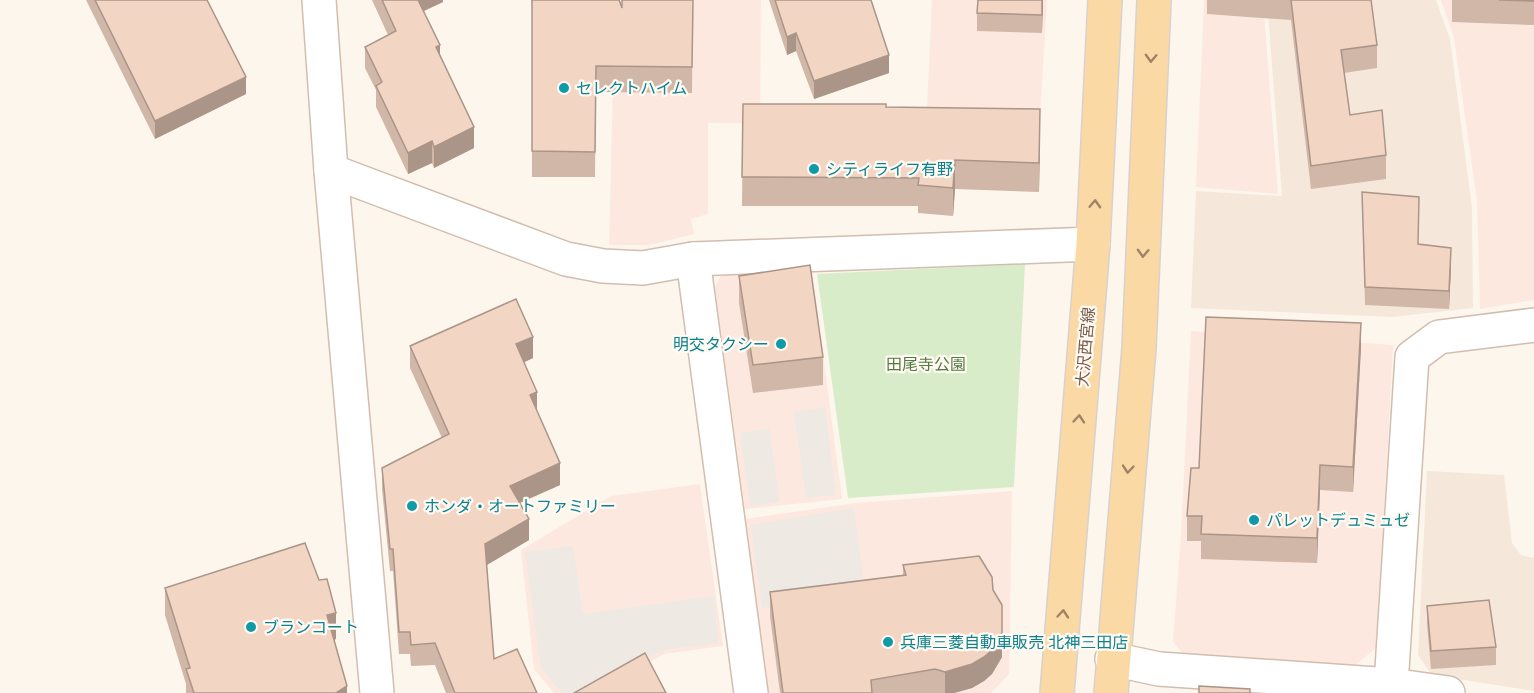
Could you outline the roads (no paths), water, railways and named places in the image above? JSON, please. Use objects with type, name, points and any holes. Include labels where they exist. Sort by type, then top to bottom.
[{"type":"main road","name":"大沢西宮線","points":[[1057,693],[1093,244],[1105,0]]},
{"type":"main road","points":[[1111,693],[1138,348],[1154,0]]},
{"type":"street","points":[[319,0],[377,693]]},
{"type":"street","points":[[332,171],[566,259],[603,266],[644,268],[693,259],[1093,244]]},
{"type":"street","points":[[693,259],[751,693]]},
{"type":"street","points":[[1391,685],[1412,357],[1439,337],[1534,325]]},
{"type":"street","points":[[1112,659],[1159,681],[1391,685],[1448,693]]},
{"type":"place","name":"セレクトハイム","points":[[564,88]]},
{"type":"place","name":"シティライフ有野","points":[[814,169]]},
{"type":"place","name":"明交タクシー","points":[[781,344]]},
{"type":"place","name":"ホンダ・オートファミリー","points":[[412,506]]},
{"type":"place","name":"パレットデュミュゼ","points":[[1254,520]]},
{"type":"place","name":"ブランコート","points":[[251,627]]},
{"type":"place","name":"兵庫三菱自動車販売 北神三田店","points":[[888,642]]},
{"type":"park label","name":"田尾寺公園","points":[[926,364]]}]
